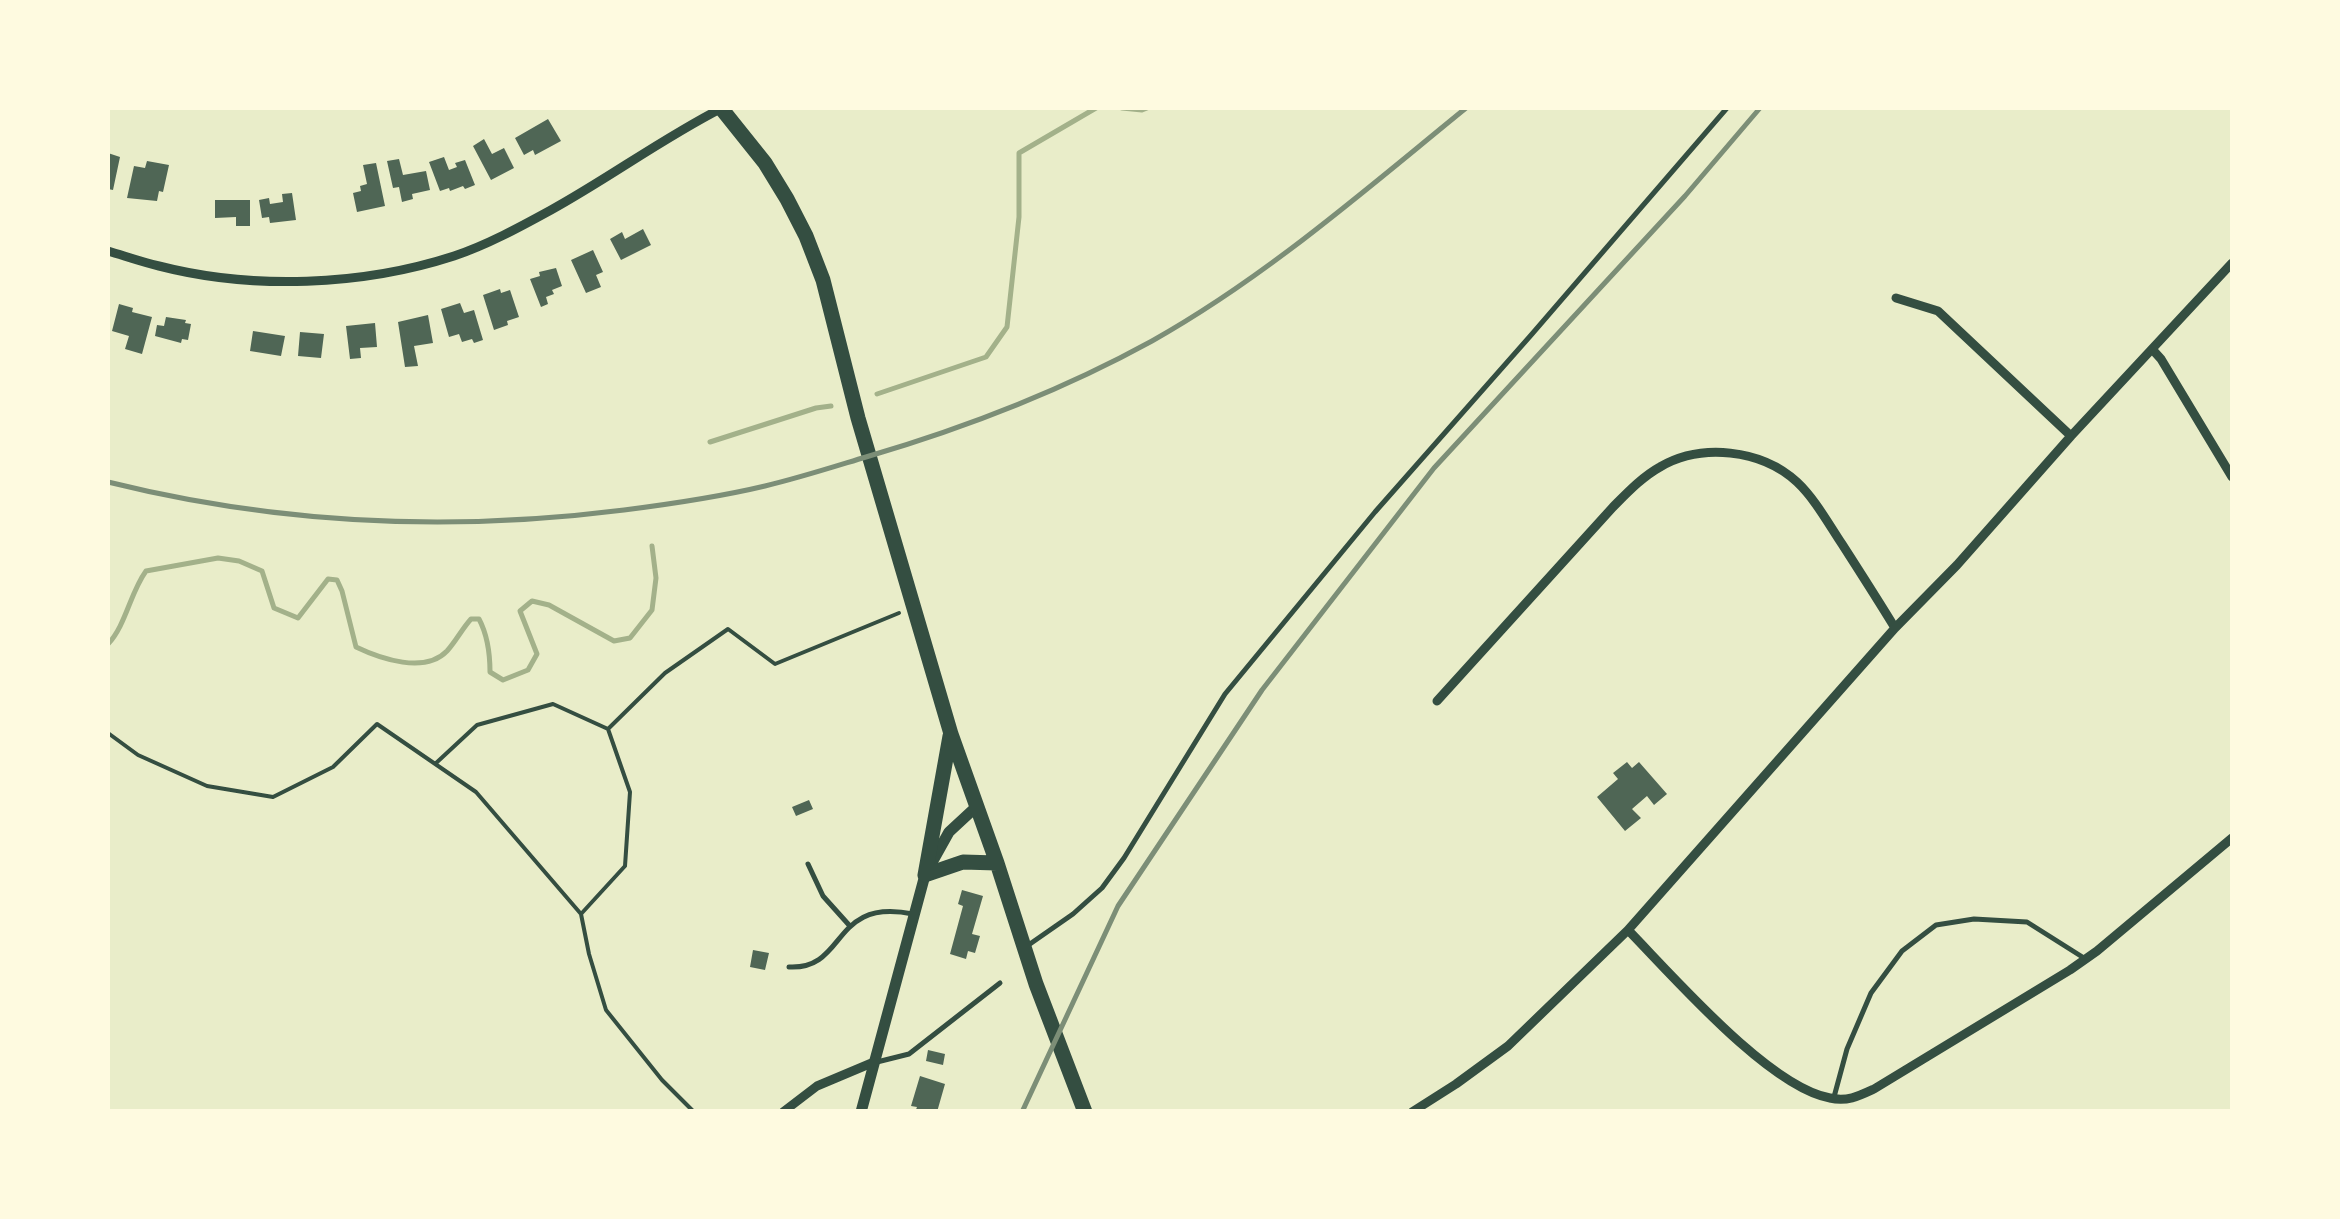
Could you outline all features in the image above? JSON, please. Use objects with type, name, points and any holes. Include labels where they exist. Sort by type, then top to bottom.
[{"type":"main road","points":[[721,108],[766,163],[806,236],[836,325],[858,418],[950,734],[1040,997],[1084,1112]]},
{"type":"main road","points":[[950,734],[926,875],[962,862],[997,863]]},
{"type":"street","points":[[108,251],[162,267],[260,280],[338,279],[397,270],[454,256],[502,236],[721,108]]},
{"type":"street","points":[[1412,1112],[1508,1046],[1628,930],[1896,628],[2232,262]]},
{"type":"street","points":[[1896,298],[1938,311],[2071,436]]},
{"type":"street","points":[[2152,349],[2232,477]]},
{"type":"street","points":[[1438,701],[1636,484],[1660,466],[1699,454],[1744,454],[1773,465],[1795,480],[1816,504],[1896,628]]},
{"type":"street","points":[[861,1112],[926,875],[949,832],[976,807]]},
{"type":"street","points":[[1628,930],[1770,1068],[1813,1094],[1834,1100],[1853,1098],[2086,959],[2232,838]]},
{"type":"street","points":[[783,1112],[817,1086],[874,1062]]},
{"type":"lane","points":[[1024,947],[1073,914],[1102,888],[1225,694],[1374,512],[1727,108]]},
{"type":"lane","points":[[808,864],[823,896],[849,925]]},
{"type":"lane","points":[[789,967],[812,964],[823,957],[849,925],[864,915],[880,910],[916,915]]},
{"type":"lane","points":[[1834,1100],[1846,1049],[1871,993],[1902,950],[1936,926],[1974,918],[2027,922],[2086,959]]},
{"type":"lane","points":[[874,1062],[909,1054],[1000,982]]},
{"type":"path","points":[[608,729],[665,673],[728,629],[775,664],[914,607]]},
{"type":"path","points":[[435,764],[477,725],[553,704],[608,729],[630,792],[625,866],[581,914]]},
{"type":"path","points":[[108,732],[138,755],[207,786],[272,797],[333,767],[377,724],[476,792],[581,914],[606,1010],[662,1080],[694,1112]]},
{"type":"building","points":[[548,119],[561,141],[535,155],[533,150],[524,155],[515,138]]},
{"type":"building","points":[[484,139],[492,154],[504,148],[514,168],[491,180],[473,146]]},
{"type":"building","points":[[108,153],[120,157],[113,190],[108,189]]},
{"type":"building","points":[[444,157],[449,170],[465,160],[475,185],[440,191],[429,162]]},
{"type":"building","points":[[399,159],[403,175],[426,171],[430,190],[412,194],[413,199],[402,202],[399,187],[393,188],[387,161]]},
{"type":"building","points":[[147,161],[169,165],[163,192],[159,191],[157,201],[127,198],[134,166],[145,168]]},
{"type":"building","points":[[376,163],[385,206],[357,212],[353,193],[367,184],[363,165]]},
{"type":"building","points":[[292,193],[296,220],[270,223],[269,217],[262,218],[259,200],[269,198],[270,204],[283,202],[282,194]]},
{"type":"building","points":[[215,200],[250,200],[250,226],[236,226],[236,217],[215,218]]},
{"type":"building","points":[[643,229],[651,245],[621,260],[610,239],[622,232],[625,239]]},
{"type":"building","points":[[593,250],[603,272],[596,275],[601,287],[586,293],[571,260]]},
{"type":"building","points":[[556,268],[562,286],[552,290],[554,294],[546,297],[548,304],[541,307],[530,279]]},
{"type":"building","points":[[500,289],[501,293],[510,290],[519,317],[494,330],[483,295]]},
{"type":"building","points":[[460,303],[464,313],[474,310],[483,340],[462,342],[459,334],[449,337],[441,309]]},
{"type":"building","points":[[119,304],[152,317],[142,354],[125,349],[129,336],[112,331]]},
{"type":"building","points":[[428,315],[433,343],[414,346],[418,366],[405,367],[398,322]]},
{"type":"building","points":[[166,317],[191,324],[188,340],[182,339],[181,343],[155,336],[157,325],[164,326]]},
{"type":"building","points":[[375,323],[377,347],[360,348],[361,358],[350,359],[346,326]]},
{"type":"building","points":[[253,331],[285,336],[281,356],[250,351]]},
{"type":"building","points":[[300,332],[324,334],[321,358],[298,356]]},
{"type":"building","points":[[1627,762],[1632,768],[1639,762],[1667,794],[1654,805],[1647,796],[1632,809],[1641,818],[1625,831],[1597,797],[1618,779],[1613,773]]},
{"type":"building","points":[[809,800],[813,809],[796,816],[792,807]]},
{"type":"building","points":[[962,890],[983,896],[972,934],[980,936],[975,953],[968,951],[966,959],[950,954],[963,906],[958,904]]},
{"type":"building","points":[[753,950],[769,953],[765,970],[750,967]]},
{"type":"building","points":[[928,1050],[945,1054],[943,1065],[926,1061]]},
{"type":"building","points":[[920,1076],[945,1084],[937,1112],[915,1112],[917,1107],[911,1106]]},
{"type":"waterway","points":[[877,394],[986,357],[1007,327],[1019,217],[1019,153],[1096,108]]},
{"type":"waterway","points":[[1122,108],[1147,108]]},
{"type":"waterway","points":[[710,442],[831,406]]},
{"type":"waterway","points":[[108,644],[146,571],[218,558],[239,561],[262,571],[274,608],[298,618],[328,579],[337,580],[356,647],[390,660],[415,663],[438,658],[471,619],[479,619],[488,645],[490,672],[503,680],[528,670],[537,654],[520,611],[532,601],[549,605],[614,641],[630,638],[652,610],[656,578],[652,546]]},
{"type":"railway","points":[[108,482],[300,515],[429,522],[624,510],[713,497],[790,480],[976,421],[1048,392],[1152,341],[1275,261],[1466,108]]},
{"type":"railway","points":[[1022,1112],[1118,906],[1262,690],[1434,468],[1685,196],[1760,108]]}]
